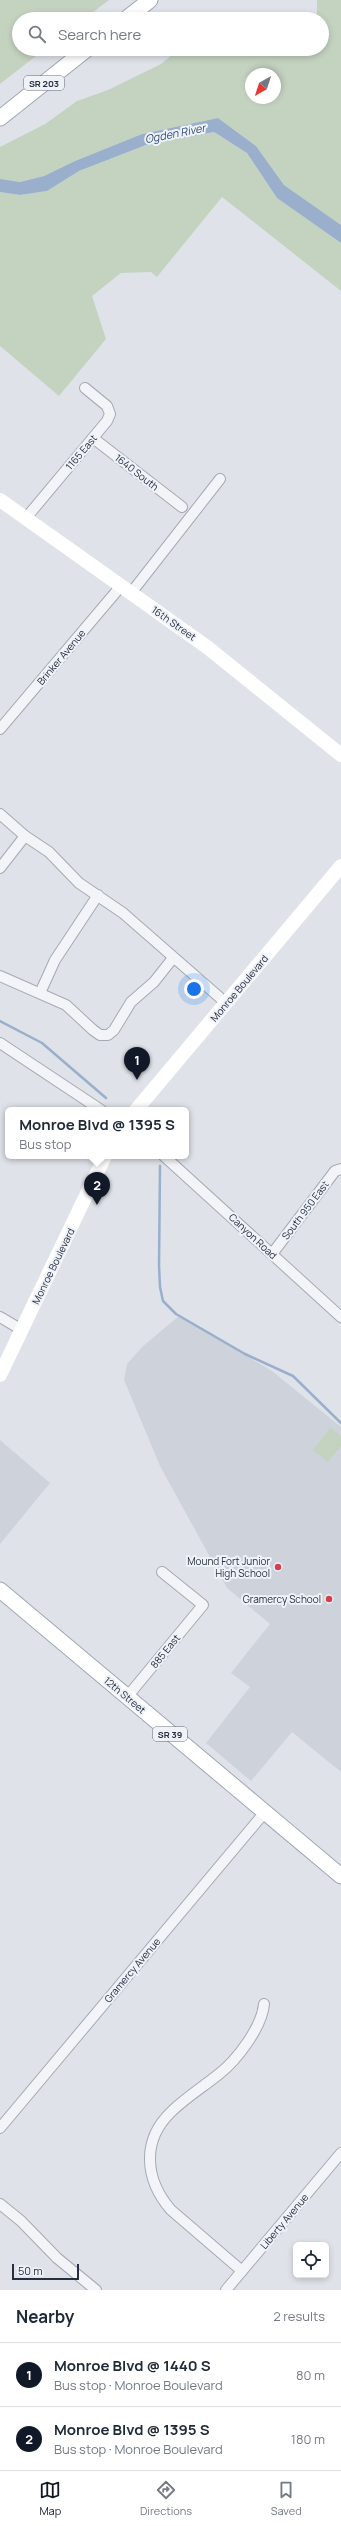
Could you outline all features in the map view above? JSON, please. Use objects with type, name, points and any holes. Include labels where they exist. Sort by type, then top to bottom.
[{"type":"main road","points":[[135,12],[150,0]]},
{"type":"main road","name":"SR 203","points":[[0,118],[78,56]]},
{"type":"main road","name":"16th Street","points":[[0,500],[207,647],[341,755]]},
{"type":"main road","name":"Monroe Boulevard","points":[[138,1107],[341,866]]},
{"type":"main road","name":"Monroe Boulevard","points":[[0,1375],[104,1159]]},
{"type":"main road","name":"12th Street","points":[[0,1590],[341,1876]]},
{"type":"street","name":"1165 East","points":[[26,518],[107,421],[110,410],[85,388]]},
{"type":"street","name":"1640 South","points":[[93,438],[182,507]]},
{"type":"street","name":"Brinker Avenue","points":[[0,729],[126,589],[220,479]]},
{"type":"street","points":[[0,814],[25,836],[49,852],[79,883],[123,913],[173,958],[226,1002]]},
{"type":"street","points":[[0,868],[25,836]]},
{"type":"street","points":[[40,992],[55,960],[98,895]]},
{"type":"street","points":[[0,976],[66,1004],[100,1035],[108,1034],[114,1030],[131,1002],[154,982],[173,958]]},
{"type":"street","points":[[0,1043],[96,1107]]},
{"type":"street","name":"Canyon Road","points":[[167,1159],[341,1317]]},
{"type":"street","name":"South 950 East","points":[[272,1254],[335,1171],[341,1169]]},
{"type":"street","points":[[0,1317],[22,1330]]},
{"type":"street","name":"885 East","points":[[127,1697],[203,1605],[162,1572]]},
{"type":"street","name":"Gramercy Avenue","points":[[0,2128],[264,1812]]},
{"type":"street","points":[[242,2271],[171,2210],[162,2200],[150,2172],[149,2150],[160,2124],[171,2112],[220,2073],[249,2038],[260,2023],[264,2004]]},
{"type":"street","name":"Liberty Avenue","points":[[226,2290],[341,2153]]},
{"type":"street","points":[[0,2204],[21,2221],[57,2258],[96,2290]]},
{"type":"shaded area","name":"Mound Fort Junior High School","points":[[179,1316],[272,1371],[341,1427],[341,1772],[292,1732],[251,1781],[206,1743],[250,1687],[231,1673],[270,1624],[227,1588],[160,1466],[124,1380],[127,1364],[142,1347]]},
{"type":"shaded area","points":[[0,1440],[50,1483],[0,1544]]},
{"type":"green space","points":[[0,0],[109,0],[93,12],[12,12],[12,56],[36,56],[0,84]]},
{"type":"green space","points":[[317,0],[341,0],[341,225],[284,185],[256,146],[218,118],[142,134],[75,161],[44,176],[20,182],[0,179],[0,147],[45,124],[77,101],[108,90],[161,64],[171,56],[329,56],[329,12],[317,12]]},
{"type":"green space","points":[[214,132],[247,153],[277,198],[341,243],[341,291],[222,197],[157,277],[151,272],[121,273],[92,296],[106,339],[59,396],[0,346],[0,192],[20,195],[47,191],[79,171],[146,145]]},
{"type":"green space","points":[[330,1428],[341,1436],[341,1446],[328,1462],[313,1450]]},
{"type":"water","name":"Ogden River","points":[[218,118],[256,146],[284,185],[341,225],[341,243],[277,198],[247,153],[214,132],[146,145],[79,171],[47,191],[20,195],[0,192],[0,179],[20,182],[44,176],[75,161],[142,134]]},
{"type":"waterway","points":[[0,1021],[42,1043],[106,1098]]},
{"type":"waterway","points":[[160,1166],[159,1265],[160,1287],[163,1301],[176,1314],[245,1354],[293,1376],[341,1423]]},
{"type":"place","name":"Monroe Blvd @ 1440 S","points":[[137,1080]]},
{"type":"place","name":"Monroe Blvd @ 1395 S","points":[[97,1205]]},
{"type":"place","name":"Mound Fort Junior High School","points":[[278,1567]]},
{"type":"place","name":"Gramercy School","points":[[329,1599]]}]
